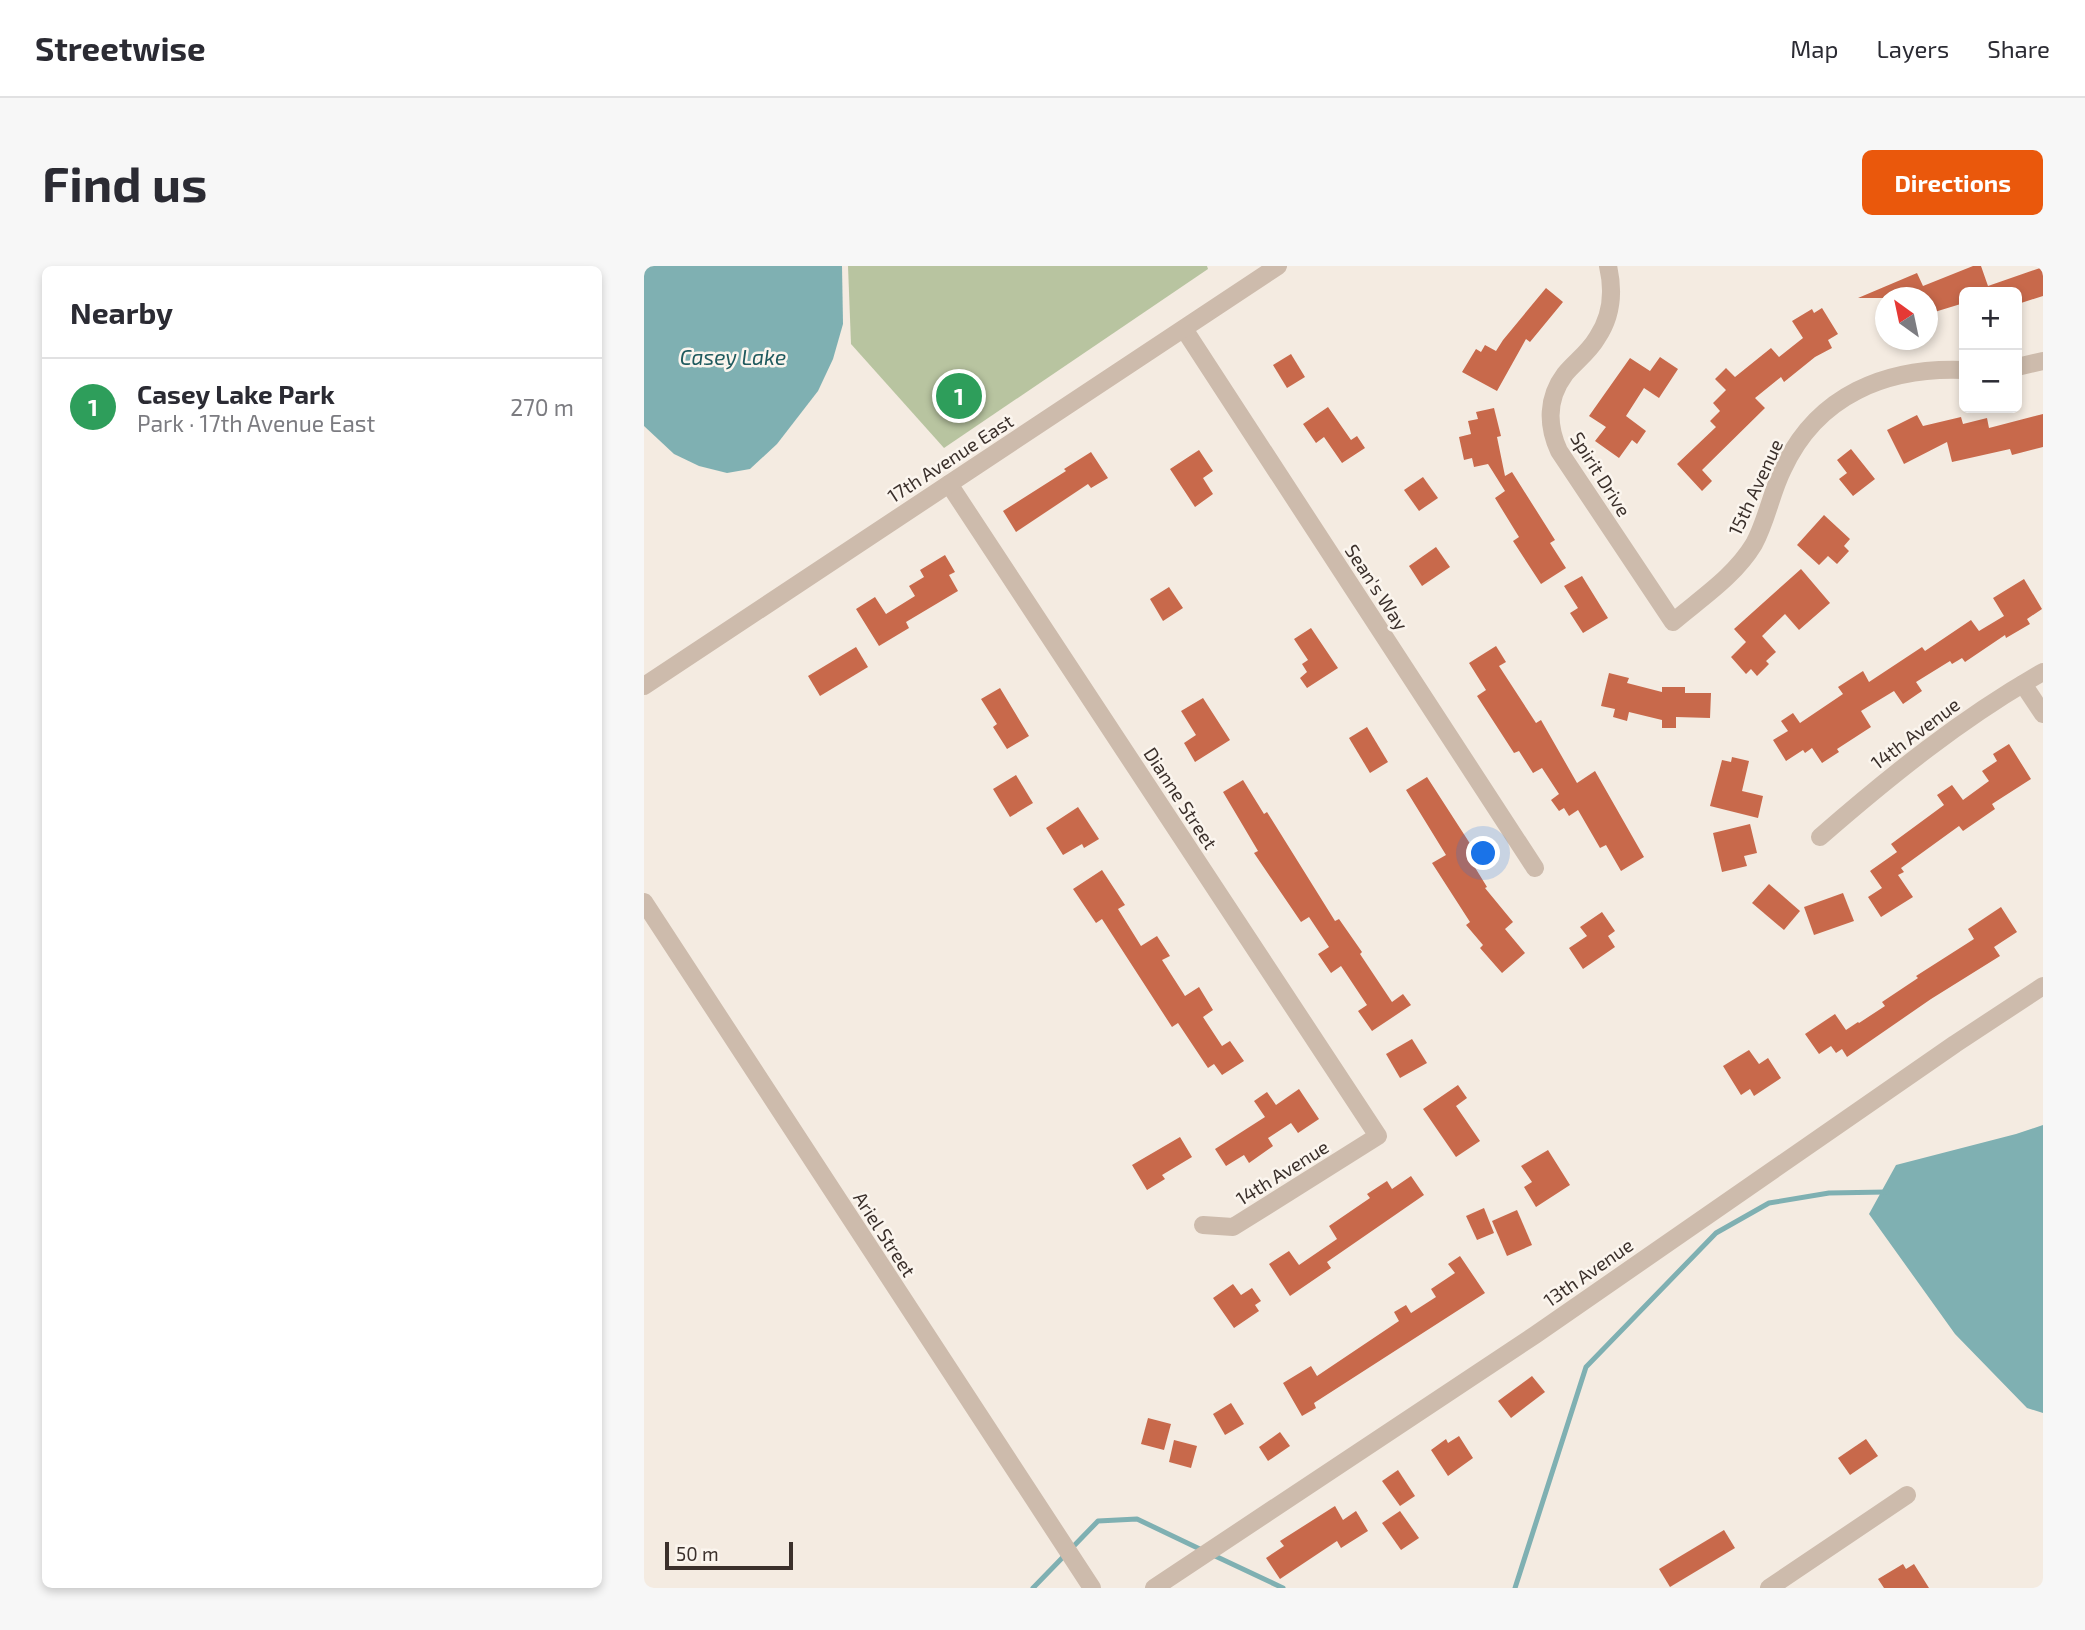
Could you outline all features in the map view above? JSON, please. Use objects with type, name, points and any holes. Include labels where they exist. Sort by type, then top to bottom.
[{"type":"street","name":"17th Avenue East","points":[[644,686],[1278,266]]},
{"type":"street","name":"Spirit Drive","points":[[1608,266],[1612,286],[1606,322],[1597,339],[1564,375],[1555,391],[1551,403],[1551,428],[1559,451],[1673,622]]},
{"type":"street","name":"Sean's Way","points":[[1184,329],[1535,868]]},
{"type":"street","points":[[2022,366],[2043,361]]},
{"type":"street","name":"15th Avenue","points":[[1673,622],[1739,565],[1765,523],[1791,453],[1805,433],[1839,399],[1867,385],[1896,376],[1959,370]]},
{"type":"street","name":"Dianne Street","points":[[949,484],[1378,1136]]},
{"type":"street","name":"14th Avenue","points":[[1820,837],[1919,754],[2043,672]]},
{"type":"street","points":[[2023,684],[2043,715]]},
{"type":"street","name":"Ariel Street","points":[[644,902],[1092,1588]]},
{"type":"street","name":"13th Avenue","points":[[1154,1588],[1535,1335],[2043,986]]},
{"type":"street","name":"14th Avenue","points":[[1203,1225],[1233,1227],[1378,1136]]},
{"type":"street","points":[[1769,1588],[1907,1495]]},
{"type":"green space","points":[[848,266],[1207,266],[1208,269],[944,448],[851,344]]},
{"type":"water","name":"Casey Lake","points":[[644,266],[842,266],[843,324],[833,359],[818,391],[777,444],[750,469],[727,473],[699,466],[674,454],[644,426]]},
{"type":"water","points":[[2043,1125],[2043,1413],[2027,1408],[1955,1334],[1869,1214],[1896,1165]]},
{"type":"building","points":[[1973,266],[1981,266],[1988,286],[2043,267],[2043,296],[2022,303],[2022,287],[1959,287],[1959,305],[1938,311],[1938,287],[1884,287],[1917,273],[1923,286]]},
{"type":"building","points":[[1546,288],[1563,302],[1530,342],[1526,339],[1497,391],[1462,372],[1476,349],[1481,352],[1485,345],[1496,351]]},
{"type":"building","points":[[1875,291],[1875,298],[1858,298]]},
{"type":"building","points":[[1822,308],[1838,334],[1828,340],[1832,348],[1815,357],[1784,382],[1781,377],[1755,398],[1765,408],[1702,470],[1712,481],[1702,491],[1677,464],[1716,427],[1710,421],[1720,411],[1713,403],[1726,390],[1715,379],[1726,368],[1735,377],[1771,348],[1779,357],[1803,338],[1792,321],[1812,309],[1814,313]]},
{"type":"building","points":[[1291,354],[1305,377],[1287,388],[1273,365]]},
{"type":"building","points":[[1660,357],[1678,369],[1659,398],[1644,388],[1626,416],[1646,431],[1637,444],[1632,440],[1619,458],[1595,441],[1606,427],[1589,416],[1630,358],[1650,371]]},
{"type":"building","points":[[1328,407],[1351,440],[1357,436],[1365,448],[1342,463],[1324,437],[1316,443],[1303,424]]},
{"type":"building","points":[[1494,408],[1501,436],[1497,437],[1505,476],[1512,472],[1555,540],[1550,543],[1566,568],[1541,584],[1513,541],[1519,537],[1495,498],[1505,491],[1488,464],[1474,467],[1472,458],[1464,460],[1459,437],[1471,434],[1468,421],[1478,419],[1476,412]]},
{"type":"building","points":[[2043,414],[2043,447],[2012,455],[2010,449],[1952,462],[1947,442],[1904,464],[1887,430],[1917,415],[1923,426],[1961,417],[1963,424],[1987,418],[1989,428]]},
{"type":"building","points":[[1851,449],[1875,479],[1853,496],[1839,479],[1847,473],[1837,460]]},
{"type":"building","points":[[1199,450],[1213,471],[1203,478],[1213,494],[1195,507],[1170,469]]},
{"type":"building","points":[[1091,452],[1108,478],[1091,488],[1088,484],[1016,532],[1003,511]]},
{"type":"building","points":[[1423,477],[1438,498],[1419,511],[1404,490]]},
{"type":"building","points":[[1824,515],[1850,539],[1844,546],[1849,551],[1837,564],[1828,556],[1819,565],[1797,545]]},
{"type":"building","points":[[1436,547],[1450,567],[1422,586],[1409,566]]},
{"type":"building","points":[[945,555],[955,572],[949,575],[958,591],[906,622],[909,628],[879,646],[856,609],[875,597],[886,614],[915,596],[909,586],[924,577],[920,570]]},
{"type":"building","points":[[1801,569],[1830,603],[1799,630],[1785,614],[1762,636],[1776,652],[1766,661],[1769,664],[1757,676],[1751,669],[1746,674],[1731,657],[1746,642],[1734,629]]},
{"type":"building","points":[[1582,576],[1608,618],[1583,633],[1570,613],[1578,608],[1564,586]]},
{"type":"building","points":[[2024,579],[2042,609],[2027,619],[2030,624],[2006,638],[2005,635],[1965,662],[1962,658],[1952,664],[1950,661],[1916,682],[1922,691],[1903,704],[1894,691],[1861,711],[1871,727],[1837,749],[1839,752],[1822,763],[1812,748],[1805,753],[1803,750],[1786,761],[1773,740],[1788,731],[1781,721],[1793,713],[1800,723],[1843,694],[1838,687],[1863,671],[1869,682],[1922,647],[1925,651],[1971,620],[1979,631],[2004,616],[1993,598]]},
{"type":"building","points":[[1169,587],[1183,608],[1163,621],[1150,599]]},
{"type":"building","points":[[1311,628],[1338,668],[1307,688],[1300,678],[1307,672],[1302,664],[1308,660],[1294,639]]},
{"type":"building","points":[[1496,646],[1506,662],[1499,666],[1536,723],[1541,720],[1577,783],[1595,771],[1644,857],[1621,871],[1606,845],[1600,848],[1578,810],[1569,816],[1564,808],[1559,811],[1551,800],[1559,794],[1542,768],[1533,773],[1519,751],[1514,753],[1477,696],[1486,690],[1469,663]]},
{"type":"building","points":[[856,647],[868,667],[820,696],[808,676]]},
{"type":"building","points":[[1609,673],[1629,678],[1627,683],[1662,692],[1662,687],[1685,687],[1685,693],[1711,693],[1710,718],[1676,717],[1676,728],[1662,728],[1662,720],[1629,712],[1627,721],[1613,717],[1615,709],[1601,706]]},
{"type":"building","points":[[1000,688],[1029,736],[1007,749],[993,727],[997,724],[981,699]]},
{"type":"building","points":[[1203,698],[1230,740],[1195,762],[1184,743],[1196,735],[1181,711]]},
{"type":"building","points":[[1367,727],[1388,762],[1370,773],[1349,738]]},
{"type":"building","points":[[2009,744],[2031,779],[1992,804],[1995,809],[1963,831],[1959,826],[1901,868],[1904,872],[1898,875],[1913,897],[1881,917],[1868,897],[1882,888],[1870,871],[1897,852],[1891,844],[1944,805],[1937,795],[1952,785],[1963,800],[1989,781],[1982,771],[1997,761],[1993,754]]},
{"type":"building","points":[[1732,757],[1749,761],[1742,791],[1763,796],[1758,818],[1710,806],[1722,760],[1731,762]]},
{"type":"building","points":[[1016,775],[1033,803],[1010,817],[993,789]]},
{"type":"building","points":[[1427,777],[1478,856],[1471,861],[1487,887],[1485,888],[1513,922],[1505,929],[1525,953],[1502,973],[1480,948],[1483,945],[1466,925],[1470,922],[1432,863],[1446,855],[1406,790]]},
{"type":"building","points":[[1243,780],[1264,814],[1267,812],[1335,921],[1339,919],[1362,952],[1360,954],[1392,1002],[1403,994],[1411,1005],[1372,1031],[1358,1011],[1367,1005],[1341,966],[1331,973],[1318,954],[1329,947],[1309,917],[1301,922],[1254,853],[1258,851],[1223,792]]},
{"type":"building","points":[[1078,807],[1099,839],[1084,848],[1082,844],[1063,855],[1046,828]]},
{"type":"building","points":[[1750,824],[1757,853],[1744,856],[1747,866],[1722,872],[1713,833]]},
{"type":"building","points":[[1102,870],[1125,905],[1118,909],[1141,946],[1157,936],[1170,956],[1162,960],[1185,996],[1199,987],[1213,1010],[1203,1017],[1222,1046],[1230,1041],[1244,1061],[1222,1075],[1214,1064],[1208,1068],[1178,1023],[1172,1027],[1102,919],[1096,923],[1073,889]]},
{"type":"building","points":[[1769,884],[1800,911],[1784,930],[1752,903]]},
{"type":"building","points":[[1843,893],[1854,921],[1814,935],[1804,907]]},
{"type":"building","points":[[2001,907],[2017,932],[1994,947],[2000,956],[1931,999],[1847,1057],[1842,1049],[1836,1053],[1831,1046],[1819,1054],[1805,1034],[1835,1014],[1846,1030],[1859,1023],[1885,1006],[1882,1002],[1918,978],[1916,976],[1974,939],[1968,929]]},
{"type":"building","points":[[1602,912],[1615,931],[1608,936],[1615,947],[1583,969],[1569,948],[1587,936],[1580,927]]},
{"type":"building","points":[[1412,1039],[1427,1063],[1400,1078],[1386,1054]]},
{"type":"building","points":[[1749,1050],[1759,1064],[1768,1058],[1781,1078],[1754,1096],[1750,1089],[1741,1095],[1723,1066]]},
{"type":"building","points":[[1458,1085],[1467,1098],[1456,1106],[1480,1141],[1456,1157],[1423,1109]]},
{"type":"building","points":[[1299,1089],[1319,1119],[1298,1133],[1291,1123],[1268,1138],[1273,1146],[1249,1163],[1244,1155],[1226,1166],[1215,1149],[1265,1117],[1254,1101],[1267,1092],[1276,1105]]},
{"type":"building","points":[[1180,1137],[1192,1157],[1162,1175],[1165,1179],[1147,1190],[1132,1165]]},
{"type":"building","points":[[1548,1150],[1570,1185],[1536,1207],[1524,1187],[1532,1182],[1521,1166]]},
{"type":"building","points":[[1411,1176],[1424,1195],[1327,1262],[1331,1268],[1290,1296],[1269,1264],[1289,1251],[1299,1265],[1337,1239],[1329,1226],[1370,1198],[1367,1194],[1387,1181],[1392,1189]]},
{"type":"building","points":[[1484,1208],[1494,1233],[1477,1240],[1466,1216]]},
{"type":"building","points":[[1517,1210],[1532,1245],[1507,1256],[1492,1221]]},
{"type":"building","points":[[1460,1256],[1485,1293],[1314,1403],[1316,1408],[1302,1416],[1283,1383],[1311,1366],[1317,1376],[1399,1321],[1394,1312],[1406,1305],[1411,1313],[1436,1297],[1431,1289],[1455,1273],[1448,1264]]},
{"type":"building","points":[[1233,1284],[1241,1295],[1252,1288],[1261,1301],[1255,1305],[1259,1311],[1234,1328],[1213,1298]]},
{"type":"building","points":[[1532,1376],[1545,1392],[1511,1418],[1498,1401]]},
{"type":"building","points":[[1231,1403],[1244,1424],[1225,1435],[1213,1414]]},
{"type":"building","points":[[1148,1418],[1171,1424],[1164,1450],[1141,1444]]},
{"type":"building","points":[[1280,1432],[1290,1446],[1268,1461],[1259,1447]]},
{"type":"building","points":[[1459,1436],[1473,1458],[1448,1476],[1431,1450],[1446,1439],[1448,1443]]},
{"type":"building","points":[[1866,1439],[1878,1456],[1850,1475],[1838,1458]]},
{"type":"building","points":[[1174,1440],[1197,1446],[1191,1468],[1169,1462]]},
{"type":"building","points":[[1398,1470],[1415,1496],[1400,1506],[1382,1481]]},
{"type":"building","points":[[1335,1506],[1343,1520],[1356,1511],[1368,1531],[1341,1548],[1337,1541],[1280,1579],[1266,1558],[1284,1546],[1280,1541]]},
{"type":"building","points":[[1400,1511],[1419,1538],[1401,1550],[1382,1523]]},
{"type":"building","points":[[1724,1530],[1735,1548],[1670,1587],[1659,1569]]},
{"type":"building","points":[[1903,1564],[1906,1569],[1914,1564],[1929,1588],[1884,1588],[1878,1579]]},
{"type":"waterway","points":[[1515,1588],[1586,1367],[1716,1233],[1769,1203],[1829,1193],[1886,1192]]},
{"type":"waterway","points":[[1033,1588],[1098,1521],[1137,1519],[1204,1551]]},
{"type":"waterway","points":[[1213,1555],[1283,1588]]},
{"type":"place","name":"Casey Lake Park","points":[[959,396]]}]
